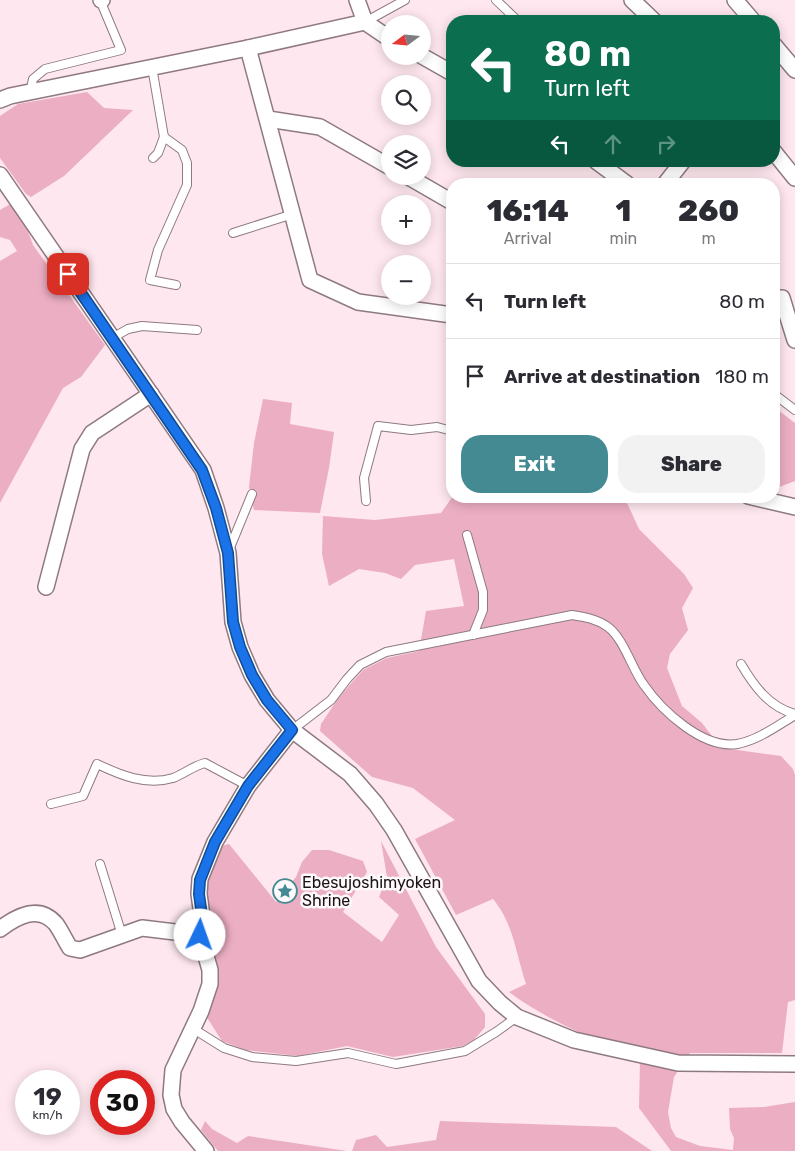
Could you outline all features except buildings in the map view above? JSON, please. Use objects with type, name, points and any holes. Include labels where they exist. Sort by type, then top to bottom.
[{"type":"street","points":[[357,0],[366,22],[381,33]]},
{"type":"street","points":[[632,0],[648,15]]},
{"type":"street","points":[[735,0],[748,15]]},
{"type":"street","points":[[0,100],[366,22]]},
{"type":"street","points":[[248,48],[310,280],[358,302],[446,314]]},
{"type":"street","points":[[780,52],[795,70]]},
{"type":"street","points":[[431,61],[446,70]]},
{"type":"street","points":[[268,119],[320,128],[381,162]]},
{"type":"street","points":[[780,159],[795,178]]},
{"type":"street","points":[[604,167],[619,178]]},
{"type":"street","points":[[670,178],[678,167]]},
{"type":"street","points":[[0,175],[202,470],[216,508],[228,553],[233,622],[240,647],[252,675],[267,700],[292,730],[350,774],[376,804],[394,830],[479,982],[517,1017],[574,1040],[678,1062],[795,1064]]},
{"type":"street","points":[[423,185],[446,199]]},
{"type":"street","points":[[784,297],[795,340]]},
{"type":"street","points":[[46,586],[82,449],[92,433],[151,394]]},
{"type":"street","points":[[778,503],[795,507]]},
{"type":"street","points":[[206,1151],[182,1122],[174,1109],[171,1095],[173,1070],[201,1011],[210,984],[210,970],[200,935],[203,923],[199,894],[200,880],[215,842],[248,786],[292,730]]},
{"type":"street","points":[[0,929],[15,918],[32,912],[45,915],[56,924],[70,948],[80,950],[142,928],[200,935]]},
{"type":"lane","points":[[30,93],[33,78],[45,69],[121,50],[101,0]]},
{"type":"lane","points":[[366,22],[405,0]]},
{"type":"lane","points":[[496,0],[512,15]]},
{"type":"lane","points":[[152,67],[164,138],[158,153],[153,158]]},
{"type":"lane","points":[[164,138],[182,150],[187,163],[187,185],[158,250],[150,280],[176,285]]},
{"type":"lane","points":[[233,233],[293,214]]},
{"type":"lane","points":[[112,338],[128,329],[142,326],[197,330]]},
{"type":"lane","points":[[780,399],[795,410]]},
{"type":"lane","points":[[366,501],[364,478],[378,426],[411,430],[437,427],[446,429]]},
{"type":"lane","points":[[228,553],[252,494]]},
{"type":"lane","points":[[467,535],[483,592],[483,610],[473,635]]},
{"type":"lane","points":[[292,730],[331,700],[360,665],[386,652],[572,615],[593,619],[609,628],[619,641],[644,685],[663,708],[689,730],[709,740],[723,744],[737,744],[756,738],[795,714]]},
{"type":"lane","points":[[741,664],[764,696],[784,711],[795,714]]},
{"type":"lane","points":[[51,804],[83,796],[97,764],[132,778],[151,781],[174,778],[205,763],[248,786]]},
{"type":"lane","points":[[100,864],[122,934]]},
{"type":"lane","points":[[192,1028],[224,1048],[252,1057],[296,1061],[348,1053],[396,1064],[465,1051],[517,1017]]},
{"type":"shaded area","points":[[87,92],[104,108],[133,110],[64,176],[31,197],[26,194],[0,158],[0,116],[18,104]]},
{"type":"shaded area","points":[[12,203],[26,226],[33,245],[105,345],[81,377],[63,388],[0,503],[0,261],[17,251],[10,240],[0,237],[0,210]]},
{"type":"shaded area","points":[[263,399],[292,403],[290,424],[334,432],[320,513],[254,510],[249,487],[254,443]]},
{"type":"shaded area","points":[[780,412],[795,423],[795,481],[780,487]]},
{"type":"shaded area","points":[[448,503],[626,503],[639,529],[684,574],[693,588],[682,608],[688,630],[670,654],[667,668],[682,706],[702,723],[723,748],[781,756],[793,769],[795,775],[795,1000],[788,1002],[782,1053],[690,1053],[674,1077],[668,1112],[671,1128],[676,1137],[700,1146],[733,1150],[734,1138],[730,1129],[729,1108],[764,1107],[795,1102],[795,1151],[671,1151],[639,1108],[640,1060],[556,1021],[509,992],[526,984],[510,929],[493,899],[456,915],[415,839],[455,820],[413,788],[372,777],[320,731],[321,724],[339,697],[363,670],[387,658],[419,651],[426,611],[464,606],[454,559],[415,565],[401,579],[385,573],[359,569],[329,586],[322,554],[323,516],[375,520],[441,513]]},
{"type":"shaded area","points":[[381,841],[436,947],[485,1014],[485,1027],[474,1040],[463,1046],[393,1057],[347,1046],[298,1056],[245,1050],[222,1041],[206,1016],[208,943],[205,904],[208,869],[221,846],[229,844],[276,902],[296,877],[302,862],[312,850],[329,850],[363,861],[367,872],[343,912],[382,942],[399,915],[379,897],[387,877]]},
{"type":"shaded area","points":[[205,1121],[212,1129],[237,1143],[248,1136],[347,1151],[218,1151],[201,1130]]},
{"type":"shaded area","points":[[440,1121],[616,1127],[652,1151],[352,1151],[356,1140],[376,1135],[387,1147],[436,1140]]},
{"type":"place","name":"Ebesujoshimyoken Shrine","points":[[285,891]]},
{"type":"route","points":[[68,274],[202,470],[216,508],[228,553],[233,622],[240,647],[252,675],[267,700],[292,730],[248,786],[215,842],[200,880],[199,894],[203,923],[200,935]]}]
